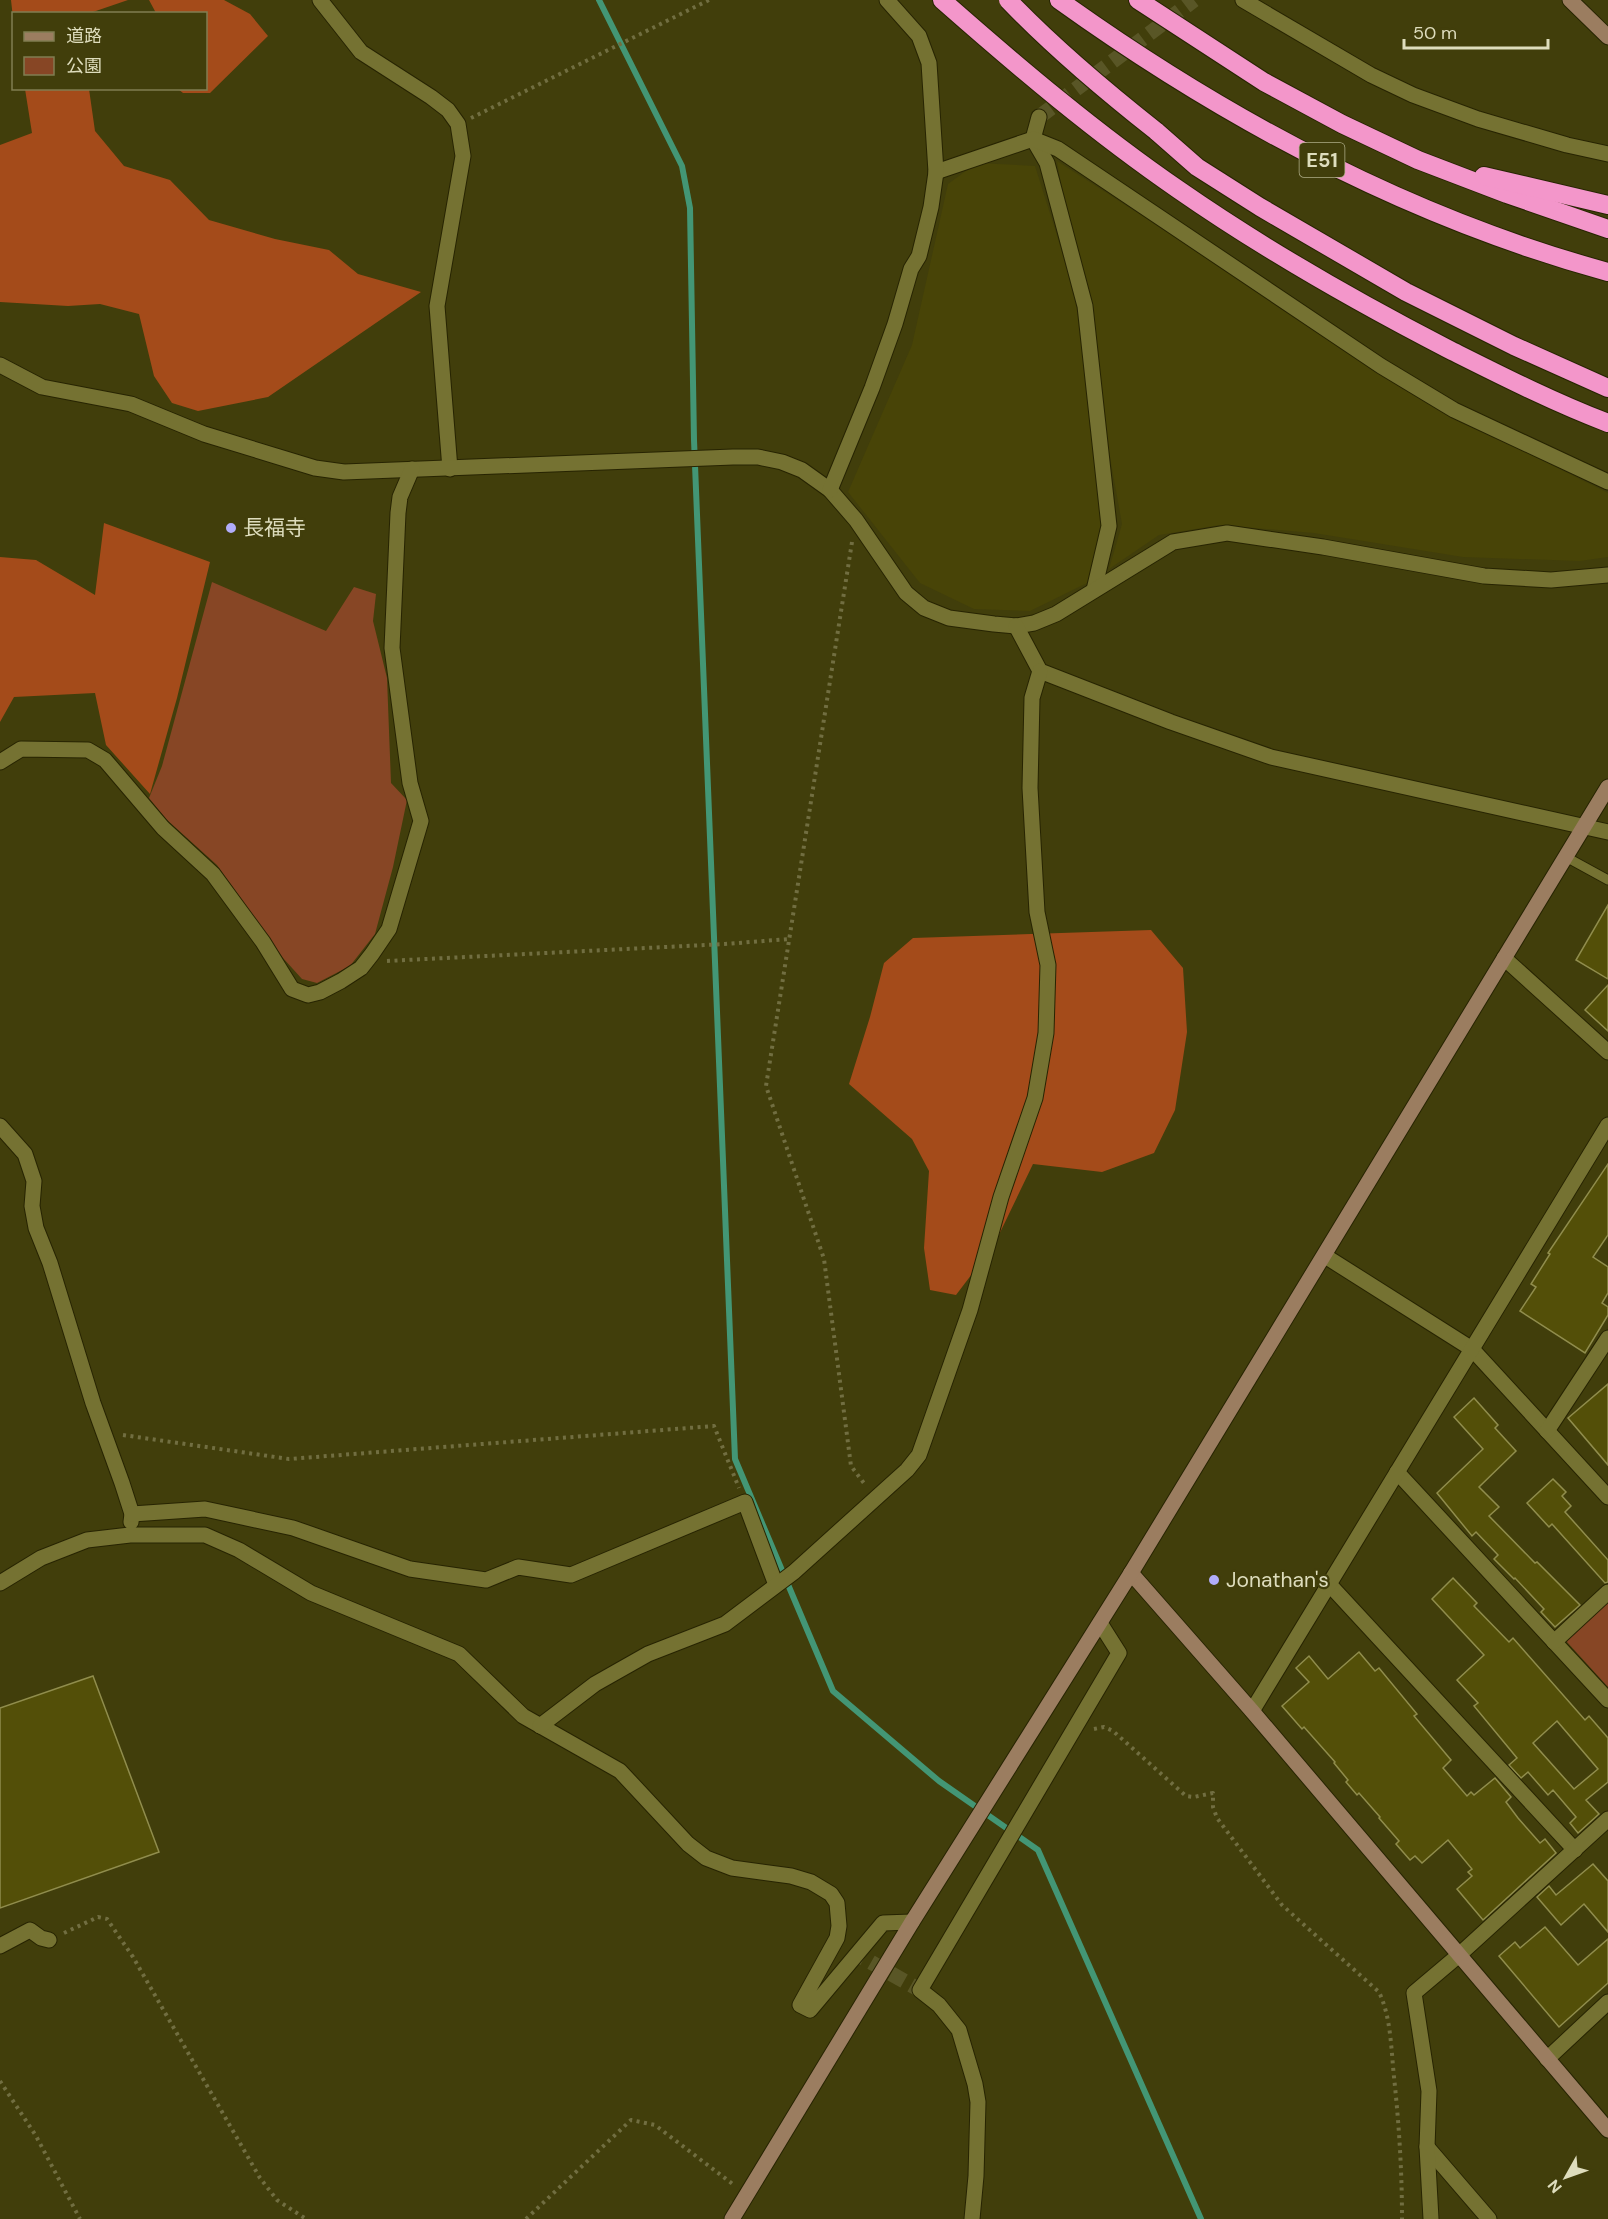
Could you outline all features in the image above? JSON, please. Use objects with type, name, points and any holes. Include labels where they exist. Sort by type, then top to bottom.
[{"type":"highway","points":[[942,0],[1084,120],[1177,189],[1246,235],[1395,321],[1498,374],[1608,423]]},
{"type":"highway","points":[[1008,0],[1101,88],[1197,167],[1260,207],[1406,292],[1514,346],[1608,388]]},
{"type":"highway","name":"E51","points":[[1059,0],[1173,78],[1246,121],[1320,159],[1501,239],[1608,272]]},
{"type":"highway","name":"E51","points":[[1138,0],[1264,82],[1342,124],[1418,160],[1608,229]]},
{"type":"highway","points":[[1418,160],[1608,206]]},
{"type":"street","points":[[320,0],[361,52],[440,104],[448,110],[458,124],[463,156],[437,306],[450,469]]},
{"type":"street","points":[[830,490],[872,388],[911,269],[919,256],[931,207],[936,172],[929,63],[919,36],[887,0]]},
{"type":"street","points":[[1243,0],[1371,75],[1413,95],[1478,119],[1567,145],[1608,154]]},
{"type":"street","points":[[1570,0],[1608,37]]},
{"type":"street","points":[[1039,117],[1033,139],[1047,163],[1085,306],[1109,526],[1094,590]]},
{"type":"street","points":[[936,172],[1033,139],[1058,149],[1382,366],[1454,410],[1608,482]]},
{"type":"street","points":[[0,365],[42,387],[131,404],[204,434],[315,468],[344,472],[758,457],[782,462],[802,470],[830,490],[856,520],[906,593],[924,608],[948,618],[1016,626],[1035,623],[1056,614],[1173,542],[1227,533],[1323,547],[1484,576],[1551,580],[1608,575]]},
{"type":"street","points":[[0,762],[21,749],[88,750],[105,760],[163,828],[213,874],[263,942],[292,989],[308,995],[320,992],[341,981],[365,962],[389,929],[421,821],[410,783],[392,648],[398,513],[400,497],[412,469]]},
{"type":"street","points":[[1016,626],[1040,671],[1171,722],[1271,757],[1608,832]]},
{"type":"street","points":[[540,1726],[596,1684],[648,1654],[725,1624],[794,1572],[907,1470],[919,1455],[970,1310],[1001,1197],[1035,1098],[1046,1033],[1048,965],[1037,912],[1030,788],[1032,698],[1040,671]]},
{"type":"street","points":[[732,2219],[912,1922],[1100,1623],[1325,1257],[1608,787]]},
{"type":"street","points":[[1504,957],[1608,1052]]},
{"type":"street","points":[[1252,1711],[1608,1125]]},
{"type":"street","points":[[0,1126],[25,1154],[34,1181],[32,1206],[36,1228],[50,1263],[93,1403],[132,1514],[130,1535]]},
{"type":"street","points":[[1325,1257],[1472,1349],[1608,1497]]},
{"type":"street","points":[[1547,1431],[1608,1338]]},
{"type":"street","points":[[1397,1472],[1608,1700]]},
{"type":"street","points":[[132,1514],[205,1509],[293,1528],[410,1569],[486,1580],[518,1567],[571,1575],[744,1502],[776,1585]]},
{"type":"street","points":[[0,1583],[41,1558],[87,1540],[130,1535],[205,1535],[239,1550],[311,1593],[459,1654],[523,1716],[620,1771],[688,1844],[706,1858],[732,1868],[801,1879],[831,1894],[837,1903],[839,1926],[837,1938],[800,2005],[810,2010],[884,1923],[912,1922]]},
{"type":"street","points":[[1131,1573],[1252,1711],[1608,2130]]},
{"type":"street","points":[[1329,1584],[1575,1850]]},
{"type":"street","points":[[1554,1642],[1608,1592]]},
{"type":"street","points":[[972,2219],[978,2102],[975,2084],[959,2030],[939,2005],[920,1990],[1119,1653],[1100,1623]]},
{"type":"street","points":[[1431,2219],[1427,2147],[1429,2091],[1414,1993],[1608,1819]]},
{"type":"street","points":[[0,1946],[30,1930],[41,1938],[49,1940]]},
{"type":"street","points":[[837,1938],[851,1951]]},
{"type":"street","points":[[1547,2059],[1608,2002]]},
{"type":"street","points":[[1427,2147],[1489,2219]]},
{"type":"lane","points":[[1566,857],[1608,880]]},
{"type":"path","points":[[458,124],[710,0]]},
{"type":"path","points":[[856,520],[766,1086],[824,1259],[851,1466],[875,1499]]},
{"type":"path","points":[[365,962],[789,939]]},
{"type":"path","points":[[104,1432],[289,1459],[714,1426],[744,1502]]},
{"type":"path","points":[[1088,1739],[1094,1729],[1104,1727],[1113,1731],[1186,1796],[1194,1797],[1213,1793],[1216,1818],[1282,1905],[1379,1992],[1386,2007],[1393,2062],[1402,2160],[1402,2219]]},
{"type":"path","points":[[49,1940],[98,1917],[107,1919],[133,1957],[260,2178],[277,2200],[306,2219]]},
{"type":"path","points":[[0,2082],[36,2136],[80,2219]]},
{"type":"path","points":[[526,2219],[631,2120],[655,2125],[747,2194]]},
{"type":"shaded area","points":[[11,0],[128,0],[93,12],[12,12]]},
{"type":"shaded area","points":[[149,0],[224,0],[250,14],[268,36],[210,93],[183,93],[179,90],[207,90],[207,12],[155,12]]},
{"type":"shaded area","points":[[25,90],[89,90],[95,131],[124,166],[170,180],[209,220],[275,239],[329,250],[358,274],[421,292],[268,397],[198,411],[172,403],[154,376],[139,314],[100,304],[68,306],[0,302],[0,145],[32,133]]},
{"type":"shaded area","points":[[1057,161],[1453,416],[1608,493],[1608,557],[1580,561],[1463,557],[1314,533],[1219,525],[1159,535],[1109,569],[1122,524]]},
{"type":"shaded area","points":[[977,163],[1035,166],[1077,299],[1101,523],[1089,582],[1030,611],[974,609],[920,583],[848,492],[912,345],[948,184]]},
{"type":"shaded area","points":[[104,523],[210,562],[177,698],[150,794],[106,745],[95,693],[14,697],[0,722],[0,557],[36,560],[95,595]]},
{"type":"shaded area","points":[[1151,930],[1183,968],[1187,1032],[1175,1110],[1154,1153],[1102,1172],[1033,1164],[994,1245],[956,1295],[930,1290],[924,1248],[929,1171],[912,1139],[849,1084],[884,963],[913,938]]},
{"type":"green space","points":[[212,582],[326,631],[354,587],[376,594],[373,621],[387,678],[391,783],[407,800],[393,867],[375,934],[350,966],[317,983],[302,979],[283,958],[217,865],[166,819],[149,798],[162,766]]},
{"type":"green space","points":[[1608,1598],[1608,1687],[1567,1642],[1569,1634]]},
{"type":"building","points":[[1608,905],[1608,979],[1576,960]]},
{"type":"building","points":[[1608,985],[1608,1031],[1585,1010]]},
{"type":"building","points":[[1608,1164],[1608,1235],[1593,1257],[1608,1267],[1608,1293],[1602,1303],[1608,1307],[1608,1315],[1585,1353],[1520,1311],[1536,1287],[1531,1284],[1550,1254],[1548,1253]]},
{"type":"building","points":[[1608,1384],[1608,1465],[1568,1418]]},
{"type":"building","points":[[1474,1398],[1498,1425],[1495,1428],[1516,1451],[1479,1487],[1499,1507],[1489,1516],[1580,1605],[1555,1627],[1541,1612],[1544,1609],[1494,1559],[1498,1555],[1476,1532],[1472,1536],[1437,1493],[1483,1449],[1454,1417]]},
{"type":"building","points":[[1553,1479],[1566,1492],[1562,1496],[1571,1506],[1565,1512],[1608,1560],[1608,1582],[1605,1583],[1552,1524],[1549,1527],[1527,1503]]},
{"type":"building","points":[[1453,1578],[1477,1603],[1474,1606],[1509,1642],[1513,1638],[1585,1720],[1589,1716],[1608,1738],[1608,1782],[1586,1800],[1599,1814],[1578,1833],[1570,1823],[1576,1817],[1553,1790],[1548,1795],[1528,1772],[1521,1778],[1509,1765],[1517,1758],[1474,1706],[1478,1703],[1457,1680],[1484,1655],[1432,1599]],"holes":[[[1557,1721],[1598,1769],[1574,1789],[1533,1743]]]},
{"type":"building","points":[[1359,1652],[1375,1671],[1379,1668],[1417,1714],[1414,1716],[1451,1760],[1443,1768],[1467,1796],[1471,1792],[1474,1795],[1495,1778],[1511,1797],[1506,1802],[1518,1818],[1540,1843],[1545,1839],[1556,1853],[1483,1920],[1457,1889],[1472,1876],[1468,1872],[1472,1869],[1448,1840],[1422,1863],[1415,1856],[1410,1860],[1396,1844],[1399,1841],[1380,1817],[1346,1782],[1348,1780],[1335,1762],[1282,1706],[1309,1682],[1296,1668],[1309,1656],[1328,1679]]},
{"type":"building","points":[[93,1676],[159,1852],[0,1908],[0,1708]]},
{"type":"building","points":[[1593,1864],[1608,1881],[1608,1932],[1584,1904],[1561,1925],[1537,1897],[1549,1886],[1556,1895]]},
{"type":"building","points":[[1545,1927],[1578,1965],[1608,1939],[1608,1983],[1559,2027],[1499,1956],[1515,1942],[1520,1948]]},
{"type":"waterway","points":[[599,0],[682,166],[690,208],[694,440],[735,1459],[833,1691],[939,1781],[1038,1850],[1201,2219]]},
{"type":"tunnel","points":[[1039,117],[1194,0]]},
{"type":"tunnel","points":[[851,1951],[920,1990]]},
{"type":"place","name":"長福寺","points":[[231,528]]},
{"type":"place","name":"Jonathan's","points":[[1214,1580]]}]
